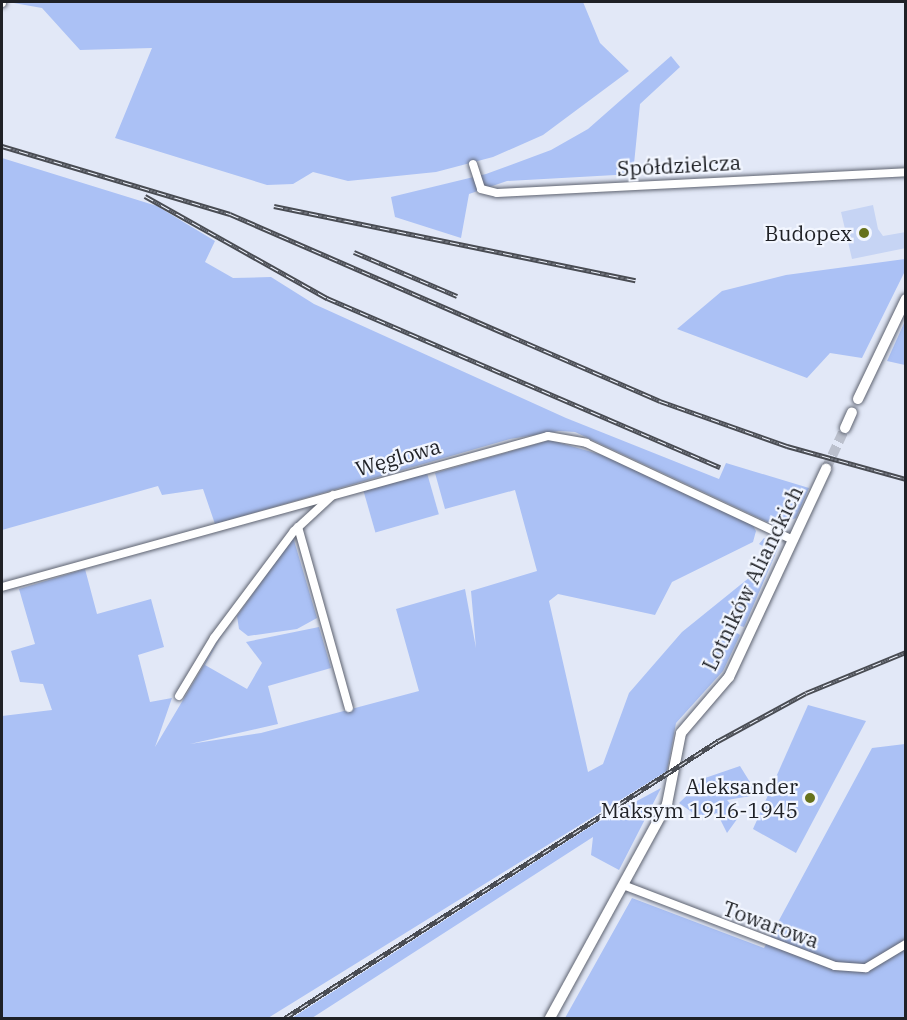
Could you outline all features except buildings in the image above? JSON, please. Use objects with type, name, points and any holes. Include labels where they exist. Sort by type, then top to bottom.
[{"type":"main road","points":[[858,399],[906,299]]},
{"type":"main road","points":[[845,428],[852,412]]},
{"type":"main road","name":"Lotników Alianckich","points":[[550,1018],[667,804],[681,734],[729,677],[826,469]]},
{"type":"street","name":"Spółdzielcza","points":[[473,164],[481,189],[497,193],[906,172]]},
{"type":"street","name":"Węglowa","points":[[2,587],[524,440],[558,436],[586,443],[793,540]]},
{"type":"street","points":[[179,696],[214,638],[298,527],[335,494]]},
{"type":"street","points":[[298,527],[349,708]]},
{"type":"street","name":"Towarowa","points":[[623,885],[835,966],[866,968],[906,944]]},
{"type":"shaded area","points":[[8,2],[583,2],[600,43],[629,71],[543,135],[493,157],[436,172],[348,181],[313,172],[293,184],[267,185],[115,138],[152,48],[80,50],[42,8]]},
{"type":"shaded area","points":[[671,56],[680,67],[640,104],[633,174],[507,181],[469,194],[461,238],[395,217],[391,197],[486,174],[551,150],[588,129]]},
{"type":"shaded area","points":[[2,158],[157,206],[215,241],[205,262],[233,278],[271,277],[314,304],[566,418],[719,479],[726,463],[809,488],[796,518],[776,526],[575,432],[559,431],[510,439],[215,524],[203,489],[162,495],[158,486],[2,530]]},
{"type":"shaded area","points":[[905,259],[905,271],[862,358],[830,353],[807,378],[677,329],[722,291],[786,275]]},
{"type":"shaded area","points":[[905,321],[906,365],[887,361]]},
{"type":"shaded area","points":[[550,440],[609,457],[752,524],[756,531],[753,542],[672,582],[655,615],[558,594],[549,601],[588,772],[603,764],[629,693],[682,632],[765,565],[772,551],[759,544],[764,538],[779,546],[744,627],[737,625],[734,631],[740,635],[723,671],[676,723],[667,771],[268,1018],[2,1018],[2,716],[52,710],[43,684],[20,682],[11,651],[35,644],[19,589],[85,569],[97,614],[151,599],[164,647],[138,655],[150,702],[172,698],[155,747],[227,626],[205,665],[247,689],[262,663],[246,642],[319,627],[331,668],[268,686],[278,724],[190,744],[261,733],[419,691],[396,609],[465,589],[476,648],[471,591],[537,571],[515,490],[445,509],[435,473]]},
{"type":"shaded area","points":[[427,473],[439,514],[375,533],[364,491]]},
{"type":"shaded area","points":[[293,537],[317,618],[297,629],[248,636],[239,629],[237,616]]},
{"type":"shaded area","points":[[808,705],[866,721],[796,853],[753,829]]},
{"type":"shaded area","points":[[905,744],[905,1018],[565,1018],[632,898],[764,948],[872,748]]},
{"type":"shaded area","points":[[740,766],[753,787],[751,796],[727,800],[740,815],[727,833],[717,813],[700,818],[679,803],[705,778]]},
{"type":"shaded area","points":[[661,788],[619,870],[591,855],[593,837],[312,1018],[292,1018],[596,823]]},
{"type":"tunnel","points":[[826,469],[845,428]]},
{"type":"railway","points":[[2,146],[230,214],[660,401],[787,446],[906,479]]},
{"type":"railway","points":[[145,196],[327,298],[720,467]]},
{"type":"railway","points":[[274,206],[636,280]]},
{"type":"railway","points":[[354,252],[457,296]]},
{"type":"railway","points":[[285,1018],[718,741],[806,693],[906,652]]},
{"type":"place","name":"Budopex","points":[[864,233]]},
{"type":"place","name":"Aleksander Maksym 1916-1945","points":[[810,798]]}]
